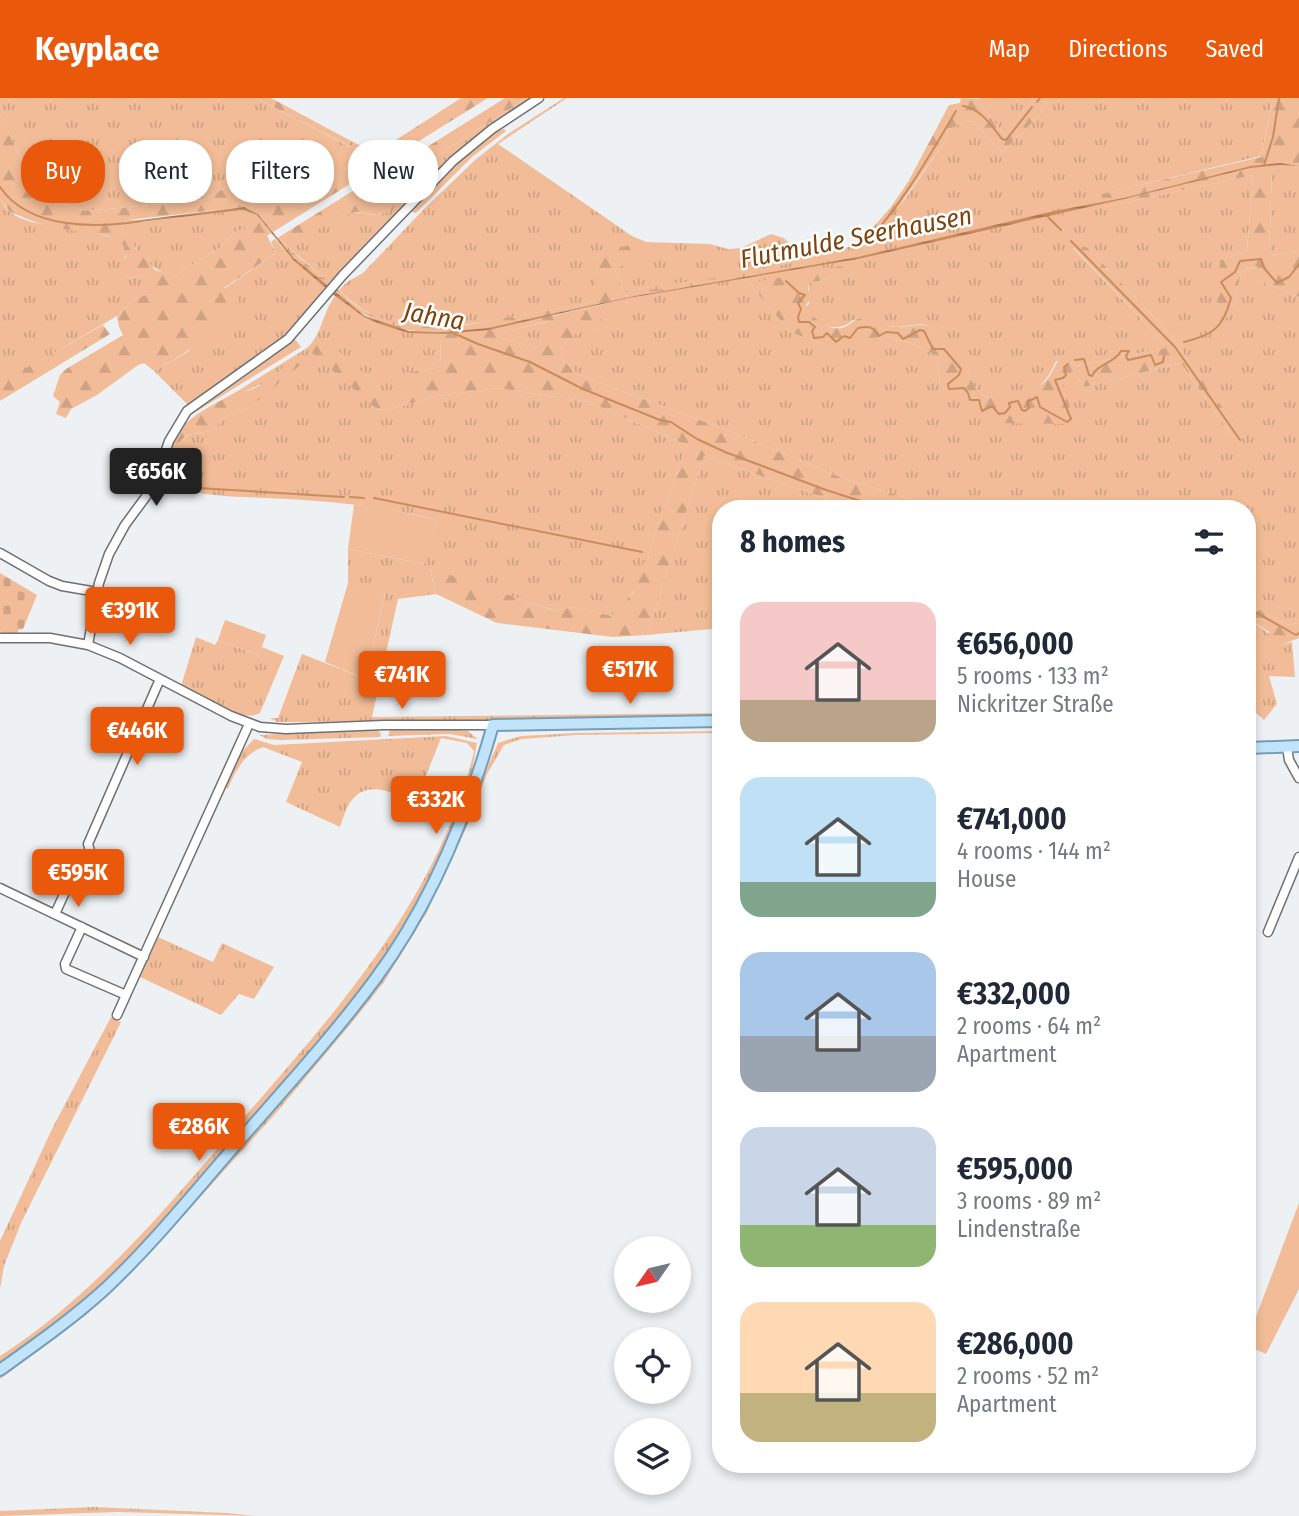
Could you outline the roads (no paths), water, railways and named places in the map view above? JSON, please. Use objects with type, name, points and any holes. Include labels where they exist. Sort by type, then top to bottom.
[{"type":"main road","points":[[0,1370],[82,1308],[150,1242],[324,1043],[376,978],[438,873],[479,771],[492,725],[712,721]]},
{"type":"main road","points":[[1256,748],[1293,747]]},
{"type":"street","points":[[88,645],[97,592],[109,554],[125,525],[153,487],[169,441],[187,411],[282,344],[337,282],[468,148],[539,98]]},
{"type":"street","points":[[0,553],[49,581],[97,592]]},
{"type":"street","points":[[0,638],[50,638],[88,645],[249,724],[273,729],[492,725]]},
{"type":"street","points":[[91,854],[88,844],[160,679]]},
{"type":"street","points":[[117,1015],[249,724]]},
{"type":"street","points":[[1293,747],[1289,761],[1299,778]]},
{"type":"street","points":[[1268,932],[1299,857]]},
{"type":"street","points":[[55,914],[80,859]]},
{"type":"street","points":[[0,888],[144,957]]},
{"type":"street","points":[[82,927],[65,964],[66,968],[126,995]]},
{"type":"waterway","points":[[1037,102],[1040,98]]},
{"type":"waterway","points":[[1264,165],[1273,137],[1279,98]]},
{"type":"waterway","points":[[963,106],[975,110],[1006,140],[1032,107]]},
{"type":"waterway","name":"Flutmulde Seerhausen","points":[[869,240],[905,193],[956,111]]},
{"type":"waterway","name":"Jahna","points":[[0,187],[13,201],[28,211],[65,223],[105,225],[142,221]]},
{"type":"waterway","points":[[1047,216],[1061,230]]},
{"type":"waterway","points":[[1071,241],[1175,347],[1240,440]]},
{"type":"waterway","points":[[1184,342],[1210,333],[1220,323],[1231,298],[1221,282],[1235,272],[1240,261],[1261,259],[1264,268],[1277,283],[1289,277],[1299,264]]},
{"type":"waterway","points":[[786,281],[805,295],[798,303],[801,309],[799,322],[809,322],[815,327],[812,331],[814,338],[823,337],[827,333],[836,342],[844,336],[850,338],[858,328],[865,327],[873,329],[879,336],[886,332],[898,333],[903,339],[920,330],[924,331],[933,349],[944,349],[961,369],[959,375],[948,384],[949,389],[964,388],[970,400],[979,400],[982,411],[992,406],[999,414],[1005,413],[1010,407],[1009,403],[1018,401],[1025,411],[1029,408],[1027,402],[1037,397],[1040,407],[1067,422],[1071,419],[1055,380],[1066,375],[1064,367],[1068,364]]},
{"type":"waterway","name":"Jahna","points":[[451,332],[530,362],[583,389],[671,422],[697,439],[725,452],[858,500]]},
{"type":"waterway","points":[[1075,360],[1084,359],[1089,375],[1092,376],[1098,368],[1114,359],[1121,351],[1129,351],[1126,356],[1128,360],[1151,355],[1155,365],[1163,362],[1164,356]]},
{"type":"waterway","points":[[171,484],[182,487],[344,497]]},
{"type":"waterway","points":[[350,497],[364,498]]},
{"type":"waterway","points":[[374,498],[642,552]]},
{"type":"waterway","name":"Jahna","points":[[1256,612],[1296,635],[1299,633]]}]
